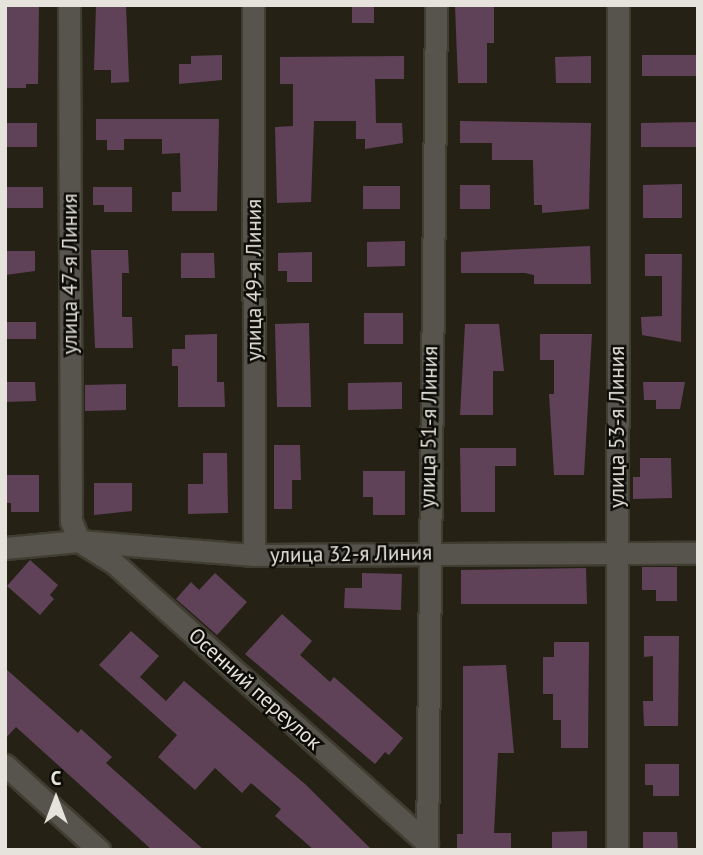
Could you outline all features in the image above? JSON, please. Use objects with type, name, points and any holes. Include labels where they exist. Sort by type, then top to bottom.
[{"type":"street","name":"улица 47-я Линия","points":[[69,5],[71,521],[79,541]]},
{"type":"street","name":"улица 49-я Линия","points":[[253,5],[254,555]]},
{"type":"street","name":"улица 51-я Линия","points":[[427,847],[427,553],[436,5]]},
{"type":"street","name":"улица 53-я Линия","points":[[617,850],[618,5]]},
{"type":"street","name":"улица 32-я Линия","points":[[5,548],[79,541],[254,555],[698,553]]},
{"type":"street","name":"Осенний переулок","points":[[79,541],[114,563],[427,847]]},
{"type":"street","points":[[5,765],[99,850]]},
{"type":"building","points":[[5,5],[39,5],[38,84],[26,84],[26,88],[5,88]]},
{"type":"building","points":[[96,5],[126,5],[129,82],[111,83],[111,70],[94,70]]},
{"type":"building","points":[[352,5],[374,5],[374,23],[352,23]]},
{"type":"building","points":[[455,5],[494,5],[494,43],[487,43],[487,83],[458,83]]},
{"type":"building","points":[[222,55],[222,80],[179,84],[179,64],[191,64],[191,56]]},
{"type":"building","points":[[642,55],[698,55],[698,76],[642,76]]},
{"type":"building","points":[[404,56],[404,79],[375,79],[376,123],[402,123],[403,143],[365,149],[365,139],[356,139],[356,121],[314,121],[311,202],[277,203],[275,127],[293,126],[293,84],[280,84],[280,57]]},
{"type":"building","points":[[591,56],[591,83],[556,83],[555,57]]},
{"type":"building","points":[[96,119],[219,119],[217,211],[172,211],[172,192],[181,192],[180,153],[162,154],[162,139],[124,139],[124,150],[107,150],[107,140],[96,140]]},
{"type":"building","points":[[460,121],[591,123],[589,209],[542,213],[542,205],[534,205],[533,160],[492,160],[492,143],[460,143]]},
{"type":"building","points":[[698,122],[698,147],[641,147],[641,123]]},
{"type":"building","points":[[5,123],[37,123],[37,147],[5,147]]},
{"type":"building","points":[[682,184],[682,218],[643,218],[643,185]]},
{"type":"building","points":[[460,185],[490,185],[490,209],[460,209]]},
{"type":"building","points":[[363,186],[400,186],[400,209],[363,209]]},
{"type":"building","points":[[5,187],[43,187],[43,208],[5,208]]},
{"type":"building","points":[[93,187],[132,187],[132,212],[104,212],[104,205],[93,205]]},
{"type":"building","points":[[405,241],[405,266],[367,267],[367,242]]},
{"type":"building","points":[[590,246],[591,284],[534,284],[534,275],[525,273],[461,273],[461,252]]},
{"type":"building","points":[[91,250],[128,250],[129,273],[122,273],[122,317],[132,317],[133,348],[95,348]]},
{"type":"building","points":[[5,251],[35,251],[35,271],[5,275]]},
{"type":"building","points":[[312,252],[312,282],[287,282],[287,271],[278,271],[278,253]]},
{"type":"building","points":[[181,253],[214,253],[215,278],[181,278]]},
{"type":"building","points":[[645,254],[682,254],[681,342],[642,335],[641,317],[662,316],[662,276],[645,276]]},
{"type":"building","points":[[364,313],[403,313],[403,344],[364,344]]},
{"type":"building","points":[[5,322],[36,322],[36,339],[5,339]]},
{"type":"building","points":[[309,323],[311,407],[277,407],[275,324]]},
{"type":"building","points":[[465,324],[499,324],[504,371],[493,371],[493,415],[460,415]]},
{"type":"building","points":[[217,334],[217,382],[224,382],[225,407],[178,407],[178,366],[172,366],[172,349],[185,349],[185,335]]},
{"type":"building","points":[[540,334],[592,334],[584,475],[554,475],[549,394],[554,394],[554,360],[540,360]]},
{"type":"building","points":[[5,382],[35,382],[36,401],[5,402]]},
{"type":"building","points":[[402,382],[402,409],[348,410],[348,383]]},
{"type":"building","points":[[643,382],[685,382],[680,409],[656,409],[656,400],[644,400]]},
{"type":"building","points":[[126,384],[126,410],[85,411],[85,385]]},
{"type":"building","points":[[274,445],[300,445],[301,480],[292,480],[292,509],[274,509]]},
{"type":"building","points":[[460,448],[516,448],[516,466],[495,466],[495,512],[461,512]]},
{"type":"building","points":[[203,453],[227,453],[228,513],[188,514],[188,484],[203,484]]},
{"type":"building","points":[[640,458],[671,458],[672,498],[633,499],[633,477],[640,477]]},
{"type":"building","points":[[363,471],[405,471],[405,515],[373,515],[373,497],[363,497]]},
{"type":"building","points":[[5,475],[39,475],[39,512],[11,512],[11,503],[5,503]]},
{"type":"building","points":[[94,483],[132,483],[132,511],[94,515]]},
{"type":"building","points":[[30,560],[58,585],[50,595],[54,599],[40,615],[7,586]]},
{"type":"building","points":[[642,567],[677,567],[677,601],[656,601],[656,590],[642,590]]},
{"type":"building","points":[[586,568],[587,604],[461,604],[461,570]]},
{"type":"building","points":[[215,573],[247,602],[217,635],[176,599],[191,582],[199,590]]},
{"type":"building","points":[[362,573],[402,574],[401,610],[344,608],[345,588],[362,588]]},
{"type":"building","points":[[282,614],[312,641],[300,655],[330,682],[334,677],[403,738],[389,755],[385,752],[375,764],[245,654]]},
{"type":"building","points":[[131,631],[159,656],[140,677],[166,701],[184,681],[305,784],[372,850],[314,850],[275,816],[281,809],[251,783],[242,793],[215,768],[195,790],[158,757],[177,735],[99,665]]},
{"type":"building","points":[[644,636],[679,636],[678,726],[644,726],[643,701],[653,701],[653,656],[644,657]]},
{"type":"building","points":[[554,642],[589,642],[588,748],[561,748],[561,720],[553,720],[553,694],[543,694],[543,657],[554,657]]},
{"type":"building","points":[[506,665],[514,753],[498,753],[494,833],[511,833],[511,850],[457,850],[457,834],[463,834],[463,666]]},
{"type":"building","points":[[5,668],[78,733],[81,729],[112,757],[106,763],[204,850],[152,850],[16,727],[5,739]]},
{"type":"building","points":[[645,764],[679,764],[679,796],[653,796],[653,785],[645,785]]},
{"type":"building","points":[[587,831],[587,850],[552,850],[552,832]]},
{"type":"building","points":[[643,832],[677,832],[678,850],[643,850]]}]
